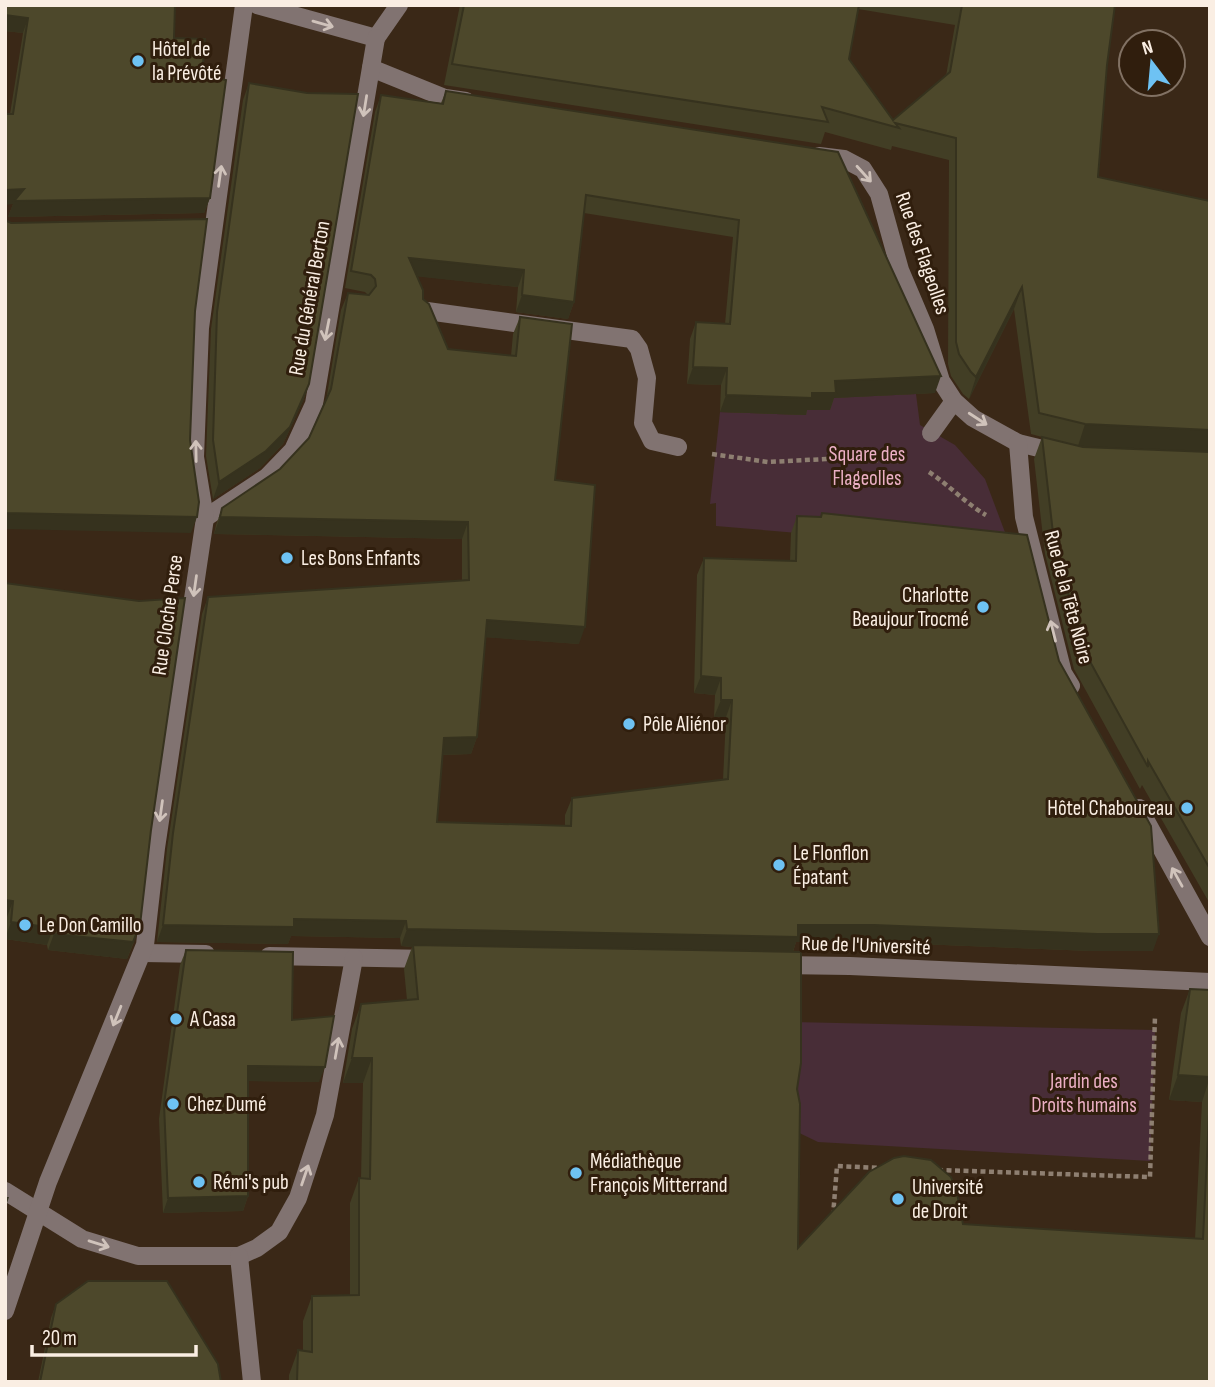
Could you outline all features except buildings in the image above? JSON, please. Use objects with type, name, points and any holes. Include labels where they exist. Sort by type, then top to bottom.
[{"type":"street","name":"Rue Cloche Perse","points":[[5,1311],[48,1182],[143,953],[205,518],[195,457],[200,328],[244,5]]},
{"type":"street","points":[[257,5],[376,38],[399,5]]},
{"type":"street","name":"Rue du Général Berton","points":[[205,518],[267,477],[293,450],[314,404],[340,299],[376,38]]},
{"type":"street","points":[[371,68],[445,98],[486,104]]},
{"type":"street","name":"Rue des Flageolles","points":[[802,153],[844,159],[863,169],[879,194],[901,270],[925,329],[941,381],[954,401],[973,418],[1018,443],[1076,457]]},
{"type":"street","points":[[192,224],[213,224]]},
{"type":"street","points":[[427,311],[632,340],[639,349],[648,378],[643,424],[652,441],[678,447]]},
{"type":"street","points":[[931,433],[954,401]]},
{"type":"street","name":"Rue de la Tête Noire","points":[[1018,443],[1024,517],[1063,673],[1077,697]]},
{"type":"street","points":[[1132,794],[1210,937]]},
{"type":"street","points":[[143,953],[222,955]]},
{"type":"street","points":[[248,956],[447,960]]},
{"type":"street","points":[[5,1191],[82,1239],[138,1256],[239,1256],[257,1248],[279,1232],[298,1198],[325,1115],[354,958]]},
{"type":"street","name":"Rue de l'Université","points":[[756,964],[1210,982]]},
{"type":"street","points":[[239,1256],[252,1382]]},
{"type":"path","points":[[678,447],[768,462],[826,459],[912,461]]},
{"type":"path","points":[[922,467],[951,487],[975,509],[1032,548]]},
{"type":"path","points":[[932,1170],[1150,1177],[1157,980]]},
{"type":"path","points":[[833,1220],[837,1166],[892,1168]]},
{"type":"green space","name":"Square des Flageolles","points":[[916,394],[920,425],[955,445],[985,479],[1012,551],[716,526],[716,503],[710,504],[720,412],[805,415],[806,410],[829,398]]},
{"type":"green space","name":"Jardin des Droits humains","points":[[793,1022],[1155,1030],[1150,1161],[818,1142],[791,1129]]},
{"type":"place","name":"Hôtel de la Prévôté","points":[[138,61]]},
{"type":"place","name":"Les Bons Enfants","points":[[287,558]]},
{"type":"place","name":"Charlotte Beaujour Trocmé","points":[[983,607]]},
{"type":"place","name":"Pôle Aliénor","points":[[629,724]]},
{"type":"place","name":"Hôtel Chaboureau","points":[[1187,808]]},
{"type":"place","name":"Le Flonflon Épatant","points":[[779,865]]},
{"type":"place","name":"Le Don Camillo","points":[[25,925]]},
{"type":"place","name":"A Casa","points":[[176,1019]]},
{"type":"place","name":"Chez Dumé","points":[[173,1104]]},
{"type":"place","name":"Médiathèque François Mitterrand","points":[[576,1173]]},
{"type":"place","name":"Rémi's pub","points":[[199,1182]]},
{"type":"place","name":"Université de Droit","points":[[898,1199]]}]
